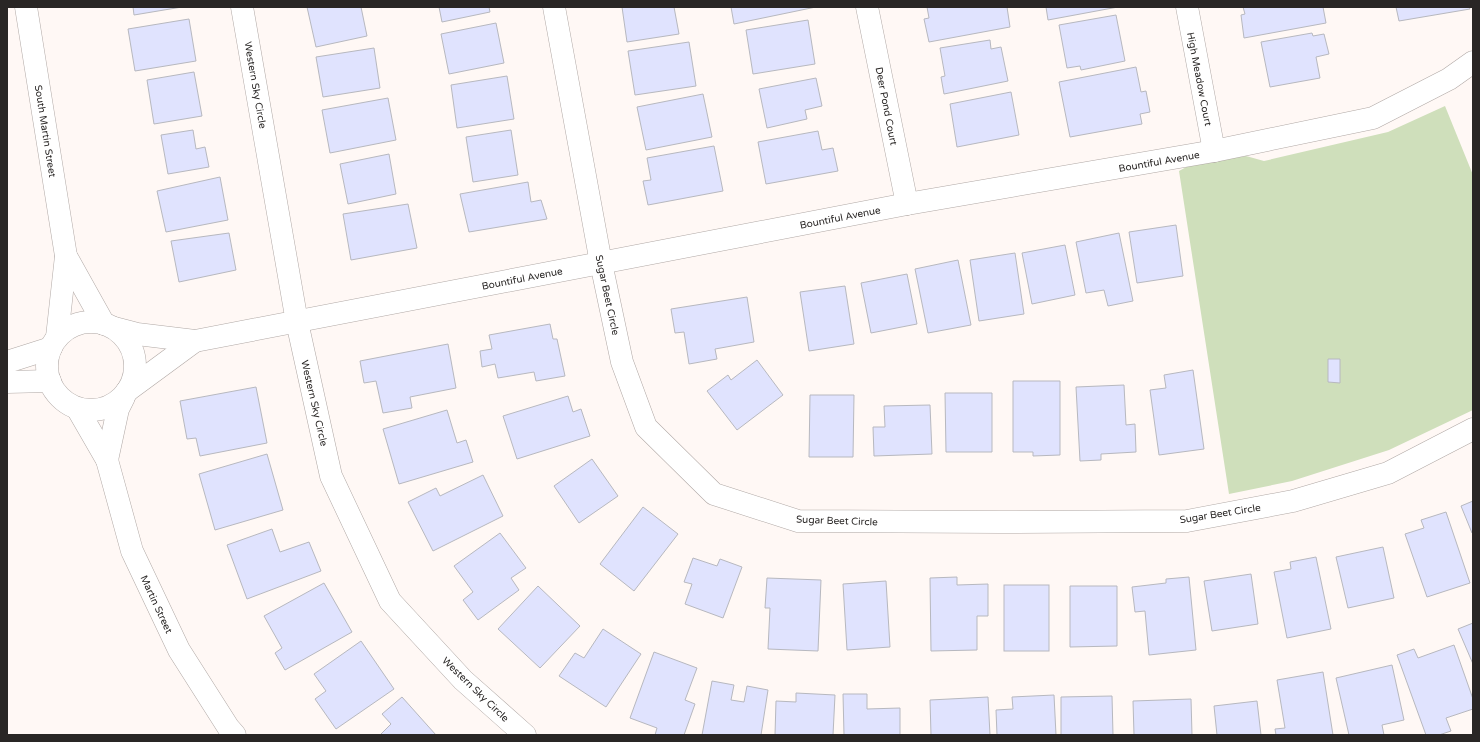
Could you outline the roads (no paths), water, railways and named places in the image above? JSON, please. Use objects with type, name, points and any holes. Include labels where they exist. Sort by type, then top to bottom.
[{"type":"street","name":"South Martin Street","points":[[26,7],[66,256],[54,342]]},
{"type":"street","name":"Western Sky Circle","points":[[242,7],[297,322],[331,476],[390,601],[463,680],[525,735]]},
{"type":"street","name":"Sugar Beet Circle","points":[[554,7],[601,263],[622,362],[646,428],[714,494],[798,521],[1187,521],[1293,500],[1388,473],[1473,428]]},
{"type":"street","name":"Deer Pond Court","points":[[867,7],[907,204]]},
{"type":"street","name":"High Meadow Court","points":[[1186,7],[1214,152]]},
{"type":"street","name":"Bountiful Avenue","points":[[109,326],[137,334],[195,341],[907,204],[1214,152],[1373,118],[1449,79],[1473,62]]},
{"type":"street","name":"South Martin Street","points":[[66,256],[109,326]]},
{"type":"street","points":[[7,362],[54,342],[72,326],[88,321],[109,326],[128,340],[135,356],[136,374],[126,394],[110,406],[94,410],[77,408],[64,401],[50,381],[47,362],[54,342]]},
{"type":"street","name":"Bountiful Avenue","points":[[126,394],[195,341]]},
{"type":"street","points":[[7,382],[50,381]]},
{"type":"street","name":"Martin Street","points":[[107,460],[118,409],[126,394]]},
{"type":"street","name":"Martin Street","points":[[77,408],[107,460],[132,551],[179,650],[228,727],[235,735]]}]
